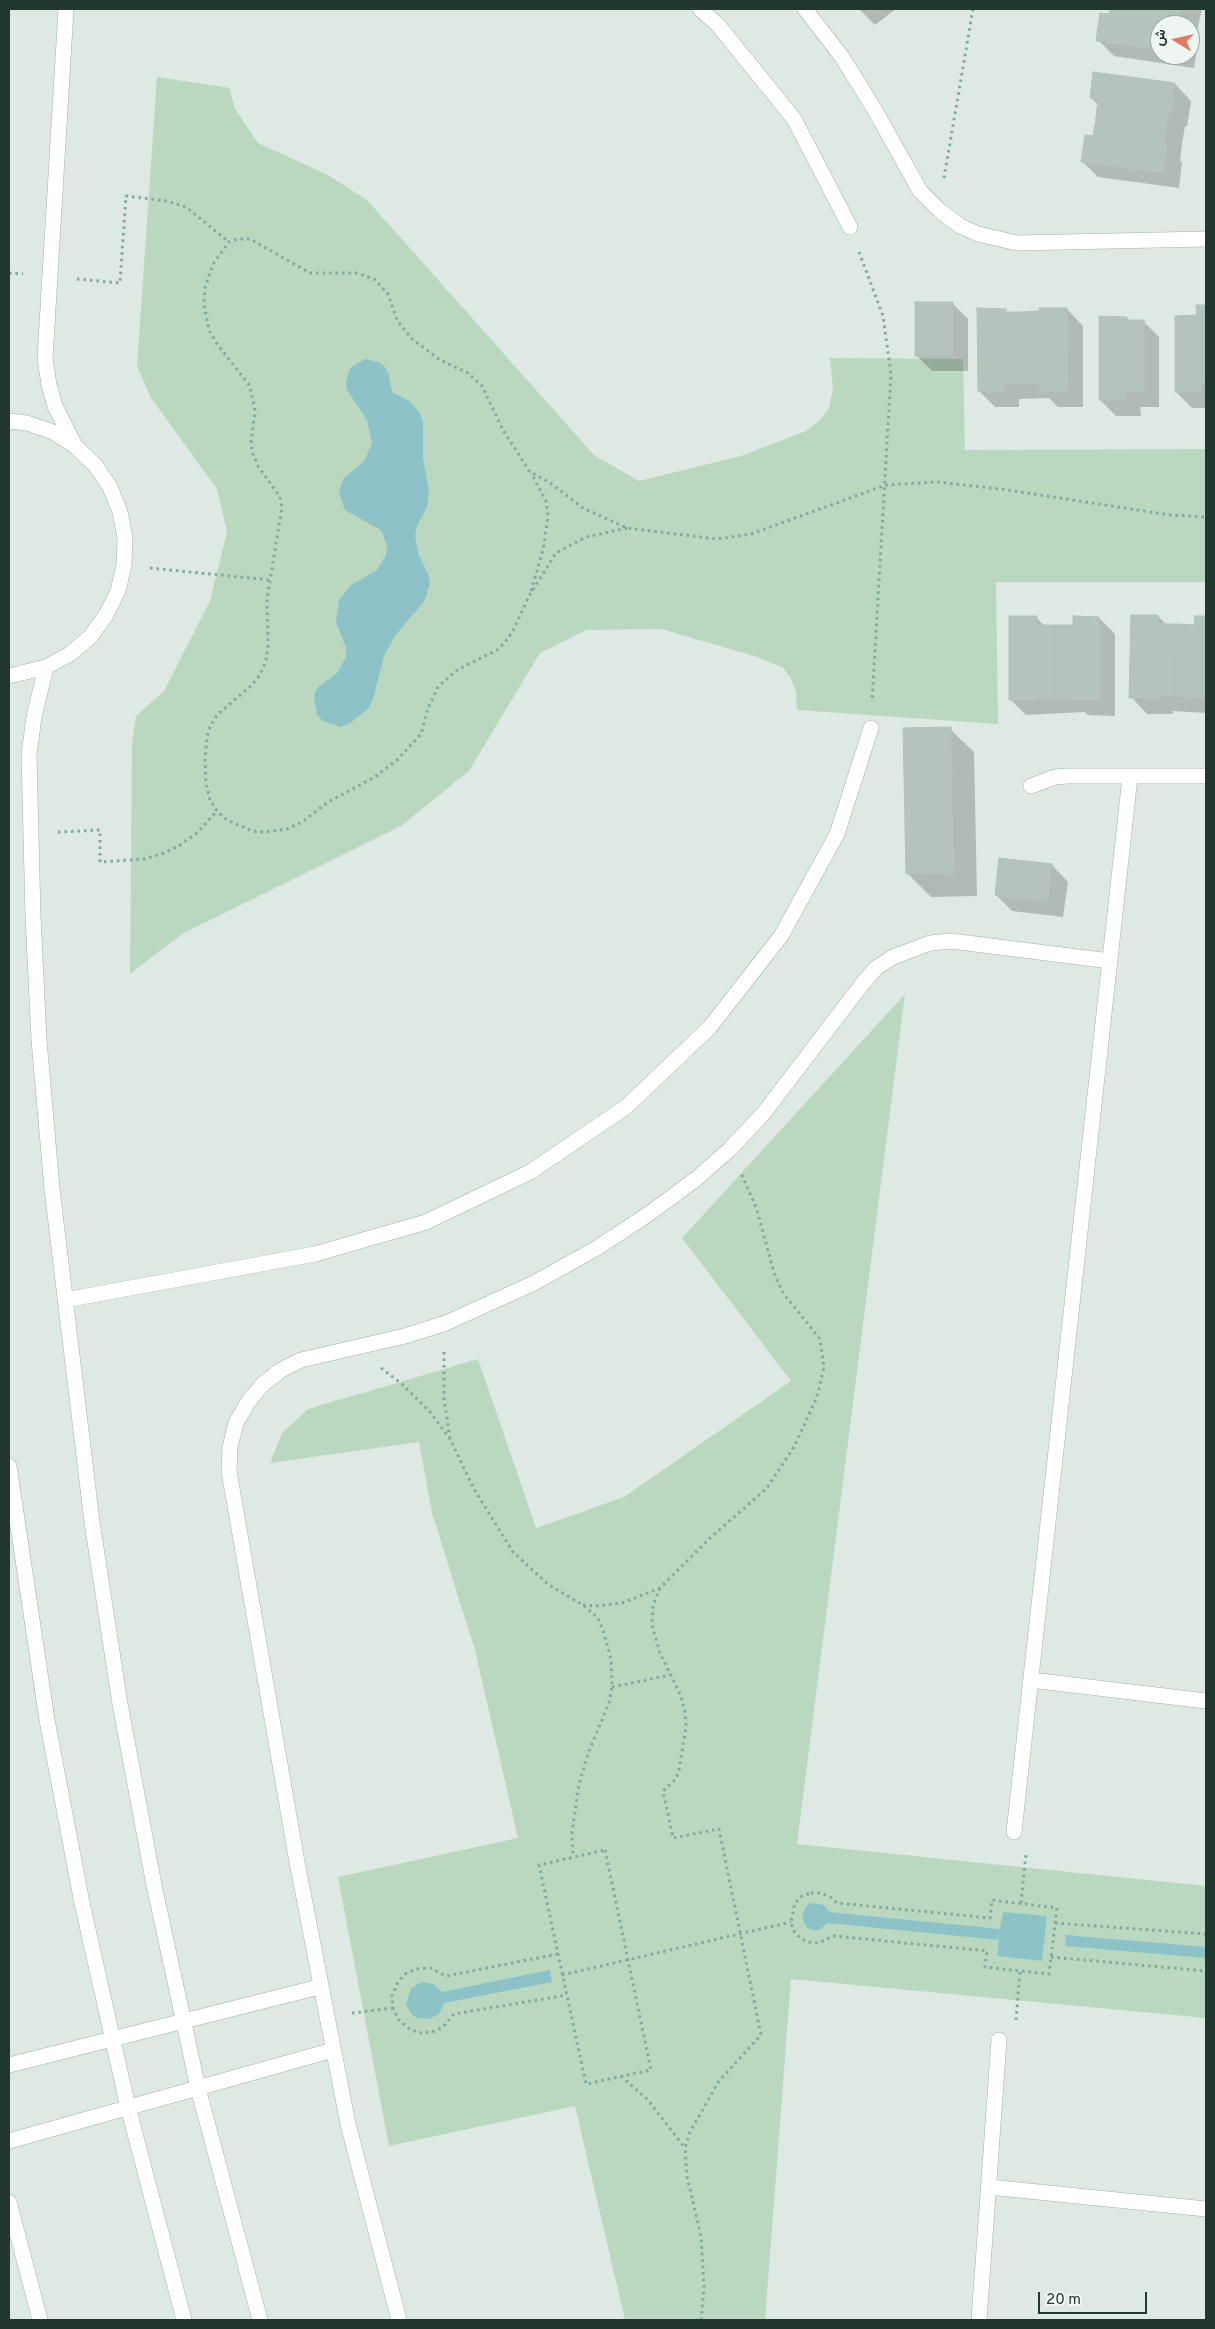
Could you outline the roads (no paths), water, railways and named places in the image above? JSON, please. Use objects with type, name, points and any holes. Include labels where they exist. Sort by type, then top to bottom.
[{"type":"street","points":[[66,9],[45,358],[49,385],[55,406],[75,446]]},
{"type":"street","points":[[700,9],[718,24],[794,119],[850,227]]},
{"type":"street","points":[[805,9],[842,57],[876,112],[920,191],[939,210],[960,226],[978,234],[1018,243],[1206,240]]},
{"type":"street","points":[[9,421],[27,423],[53,432],[75,446],[95,465],[110,487],[120,512],[125,538],[124,565],[118,591],[106,615],[90,637],[70,654],[46,667],[9,676]]},
{"type":"street","points":[[46,667],[34,717],[30,755],[39,1040],[52,1190],[92,1522],[120,1704],[154,1885],[198,2088],[260,2320]]},
{"type":"street","points":[[65,1300],[315,1254],[426,1222],[530,1172],[626,1107],[710,1027],[781,936],[837,834],[871,728]]},
{"type":"street","points":[[1031,786],[1055,777],[1068,776],[1206,776]]},
{"type":"street","points":[[1014,1832],[1130,777]]},
{"type":"street","points":[[399,2320],[350,2134],[320,1987],[229,1471],[230,1447],[236,1423],[248,1402],[263,1384],[281,1370],[301,1360],[406,1336],[446,1324],[534,1283],[597,1248],[681,1190],[730,1149],[763,1114],[862,983],[876,968],[893,957],[911,948],[930,943],[951,942],[1110,961]]},
{"type":"street","points":[[9,1466],[49,1729],[82,1903],[128,2107],[184,2320]]},
{"type":"street","points":[[1031,1680],[1206,1701]]},
{"type":"street","points":[[9,2065],[320,1987]]},
{"type":"street","points":[[979,2320],[1000,2040]]},
{"type":"street","points":[[9,2141],[333,2050]]},
{"type":"street","points":[[989,2187],[1206,2209]]},
{"type":"street","points":[[9,2202],[40,2320]]},
{"type":"water","points":[[365,359],[379,362],[384,366],[388,372],[392,392],[409,401],[419,412],[423,421],[423,458],[429,491],[427,507],[417,526],[415,536],[419,556],[428,574],[430,583],[425,600],[395,636],[384,656],[369,708],[349,724],[340,727],[323,721],[317,715],[314,697],[316,689],[337,673],[346,657],[346,648],[336,622],[339,600],[351,585],[377,570],[386,555],[387,546],[381,530],[345,510],[339,493],[343,479],[365,460],[372,443],[367,420],[347,390],[346,382],[350,368]]},
{"type":"water","points":[[812,1903],[824,1905],[829,1912],[1000,1929],[1003,1912],[1047,1916],[1042,1961],[997,1956],[999,1940],[828,1923],[819,1930],[813,1930],[807,1928],[802,1917],[806,1906]]},
{"type":"water","points":[[1066,1935],[1206,1947],[1206,1958],[1065,1946]]},
{"type":"water","points":[[550,1970],[552,1982],[444,2003],[439,2014],[429,2019],[417,2018],[412,2015],[406,2004],[411,1988],[422,1982],[433,1984],[442,1992]]}]
